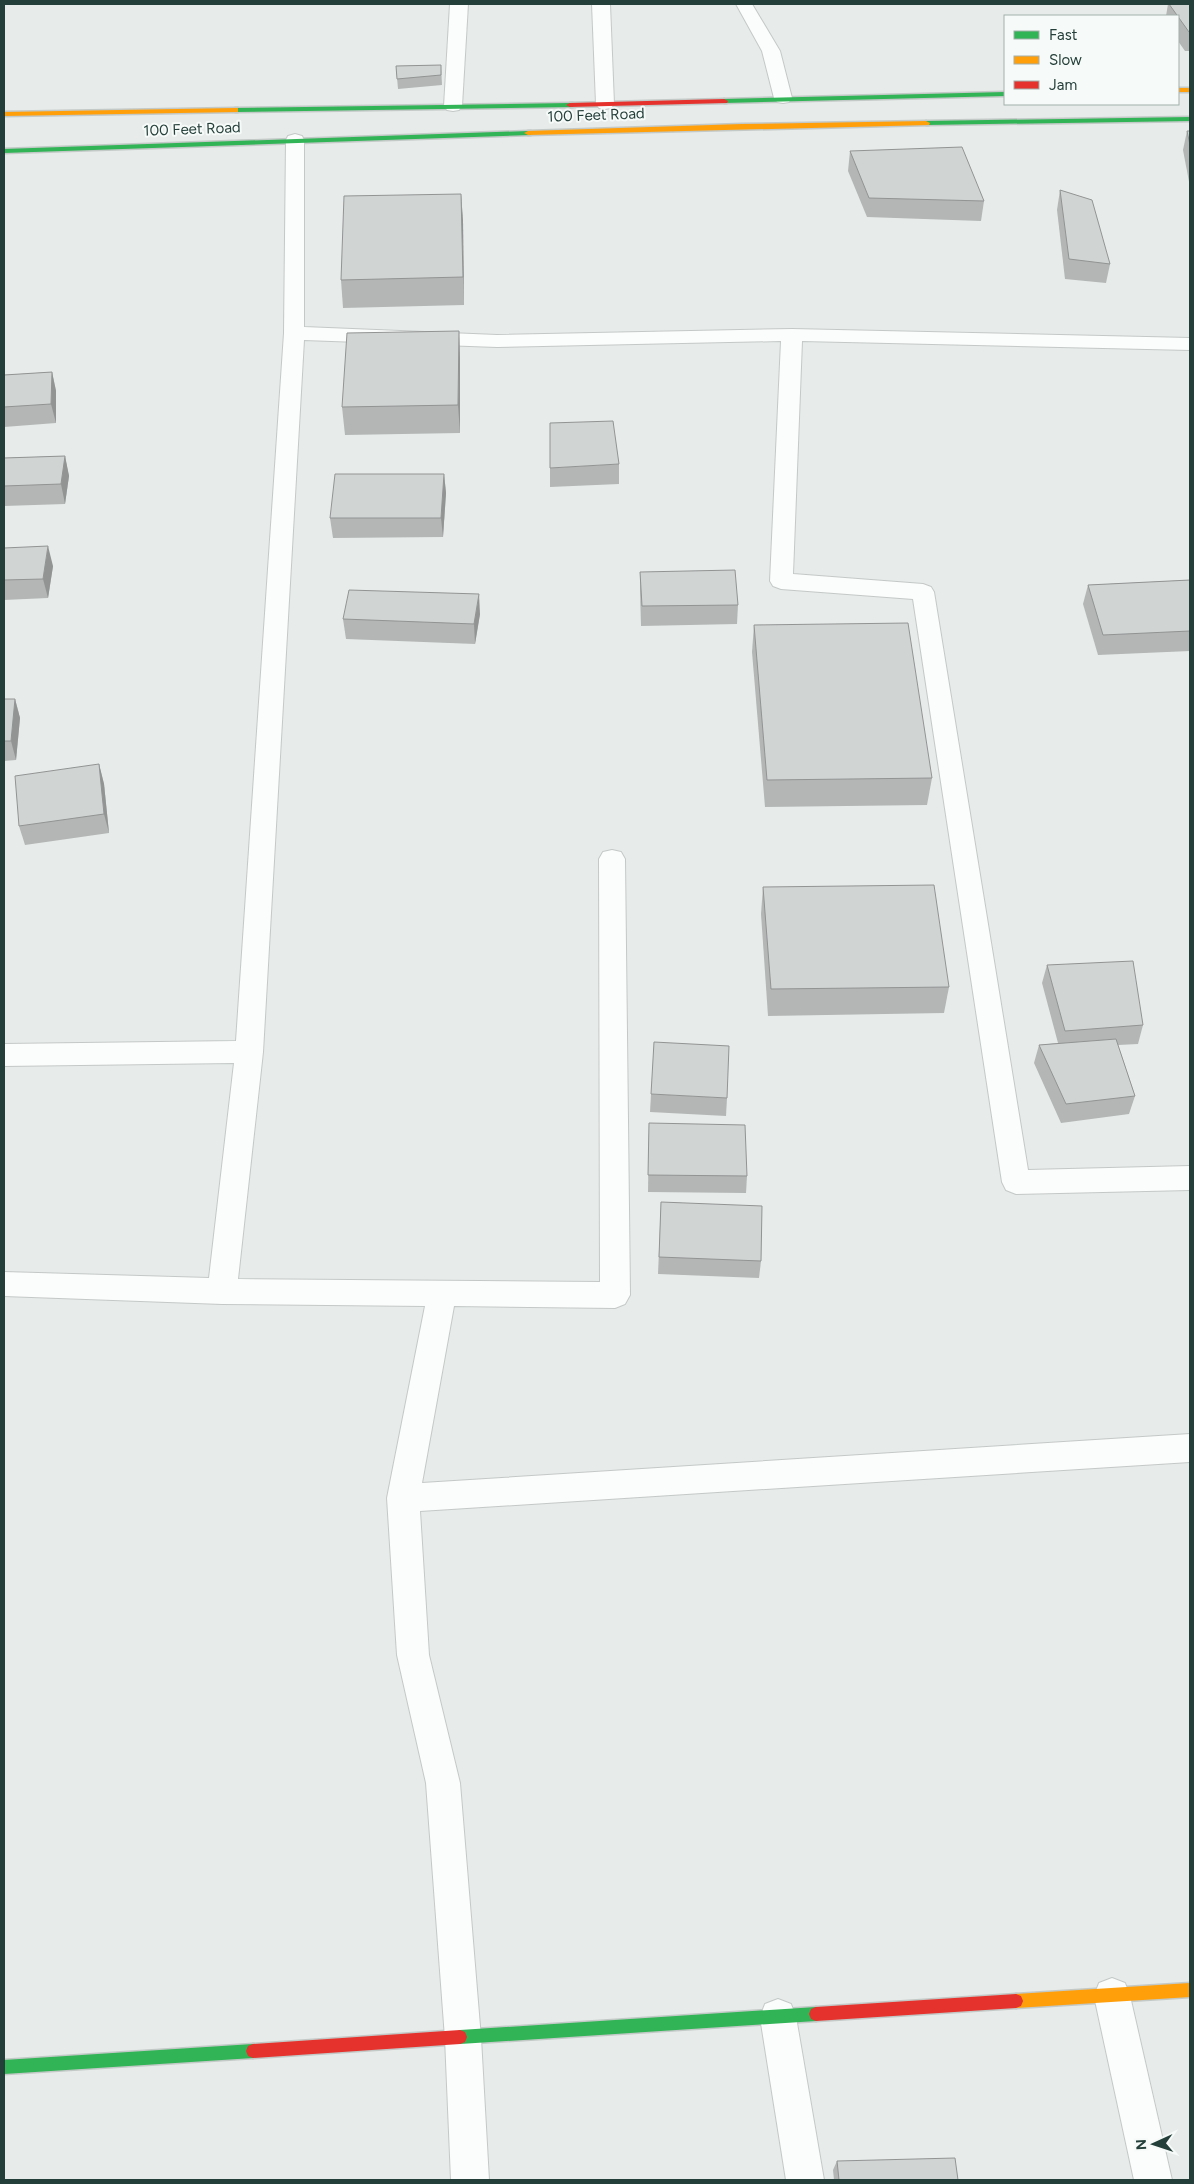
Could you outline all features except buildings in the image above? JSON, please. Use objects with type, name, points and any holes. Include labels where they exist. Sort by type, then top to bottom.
[{"type":"main road","points":[[4,114],[605,104],[783,98],[1004,94]]},
{"type":"main road","name":"100 Feet Road","points":[[4,151],[742,126],[1190,119]]},
{"type":"main road","points":[[4,2068],[1190,1990]]},
{"type":"street","points":[[453,106],[459,4]]},
{"type":"street","points":[[601,4],[605,104]]},
{"type":"street","points":[[744,4],[771,51],[783,98]]},
{"type":"street","points":[[222,1291],[249,1052],[294,333],[295,140]]},
{"type":"street","points":[[294,333],[497,341],[792,335],[1190,344]]},
{"type":"street","points":[[792,335],[781,581],[923,592],[1016,1182],[1190,1178]]},
{"type":"street","points":[[4,1284],[222,1291],[615,1295],[612,859]]},
{"type":"street","points":[[4,1055],[249,1052]]},
{"type":"street","points":[[442,1294],[403,1498],[413,1655],[443,1783],[463,2038],[470,2180]]},
{"type":"street","points":[[403,1498],[1190,1448]]},
{"type":"street","points":[[1112,1996],[1153,2180]]},
{"type":"street","points":[[778,2017],[804,2180]]},
{"type":"traffic: fast","points":[[724,101],[1004,94]]},
{"type":"traffic: fast","points":[[235,110],[570,105]]},
{"type":"traffic: fast","points":[[926,123],[1190,119]]},
{"type":"traffic: fast","points":[[4,151],[528,133]]},
{"type":"traffic: fast","points":[[460,2037],[816,2014]]},
{"type":"traffic: fast","points":[[4,2067],[253,2051]]},
{"type":"traffic: slow","points":[[1179,90],[1190,90]]},
{"type":"traffic: slow","points":[[4,114],[235,110]]},
{"type":"traffic: slow","points":[[528,133],[742,126],[926,123]]},
{"type":"traffic: slow","points":[[1016,2001],[1190,1990]]},
{"type":"traffic: jam","points":[[570,105],[724,101]]},
{"type":"traffic: jam","points":[[816,2014],[1016,2001]]},
{"type":"traffic: jam","points":[[253,2051],[460,2037]]}]
